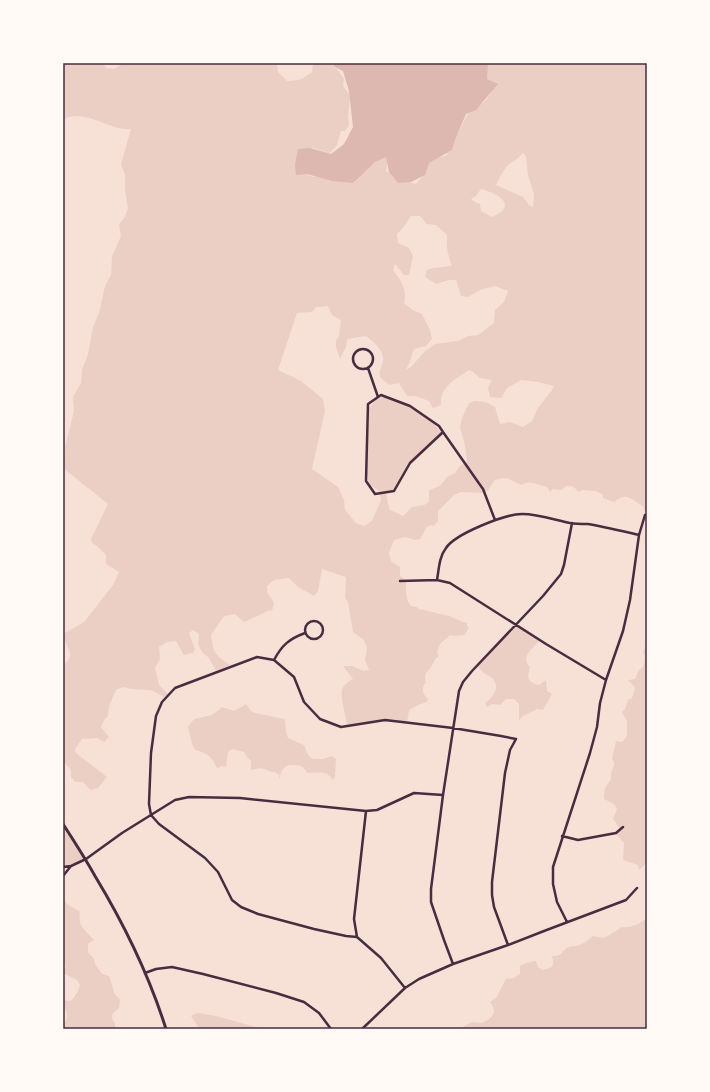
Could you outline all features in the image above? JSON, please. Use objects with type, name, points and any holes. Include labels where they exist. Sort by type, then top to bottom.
[{"type":"street","points":[[367,350],[372,354],[372,364],[368,368],[361,369],[354,363],[354,357],[358,351],[367,350]]},
{"type":"street","points":[[368,368],[378,397]]},
{"type":"street","points":[[443,432],[410,463],[394,491],[375,494],[366,481],[368,404],[380,395],[410,406],[439,426],[483,489],[495,520]]},
{"type":"street","points":[[437,580],[440,559],[446,547],[456,538],[495,520],[522,514],[572,523],[588,524],[639,535]]},
{"type":"street","points":[[567,922],[557,902],[553,884],[553,867],[590,754],[600,702],[623,632],[630,600],[639,535],[645,515]]},
{"type":"street","points":[[454,964],[431,902],[443,796],[459,691],[463,682],[489,652],[543,596],[561,574],[572,523]]},
{"type":"street","points":[[400,581],[437,580],[450,583],[606,680]]},
{"type":"street","points":[[312,621],[318,622],[322,626],[322,634],[318,638],[312,639],[307,636],[306,633],[305,630],[307,624],[312,621]]},
{"type":"street","points":[[274,660],[282,646],[306,633]]},
{"type":"street","points":[[405,988],[381,958],[357,937],[314,929],[258,914],[241,907],[232,900],[218,872],[205,858],[159,824],[151,815],[149,804],[151,753],[156,716],[162,702],[175,688],[257,657],[274,660],[294,677],[304,702],[320,719],[341,727],[385,720],[453,728],[516,740],[510,750],[506,767],[492,882],[494,907],[508,945]]},
{"type":"street","points":[[63,867],[71,866],[86,859],[122,833],[175,800],[189,797],[240,798],[366,811],[377,810],[414,793],[443,796]]},
{"type":"street","points":[[357,937],[354,920],[366,811]]},
{"type":"street","points":[[63,824],[86,859],[120,921],[145,973],[166,1029]]},
{"type":"street","points":[[562,836],[578,840],[616,833],[623,827]]},
{"type":"street","points":[[63,876],[71,866]]},
{"type":"street","points":[[362,1029],[405,988],[419,979],[454,964],[626,900],[637,888]]},
{"type":"street","points":[[145,973],[156,969],[172,967],[276,993],[304,1002],[319,1012],[330,1029]]},
{"type":"shaded area","points":[[63,63],[103,63],[106,68],[114,69],[123,63],[277,63],[278,72],[287,81],[298,80],[312,72],[313,63],[330,63],[337,69],[344,79],[343,86],[349,93],[349,125],[345,131],[341,131],[337,145],[330,153],[314,148],[305,149],[299,171],[313,177],[319,176],[344,179],[354,183],[359,170],[367,168],[385,156],[388,160],[386,171],[416,184],[423,176],[424,169],[429,158],[446,156],[467,115],[487,99],[495,86],[486,78],[489,63],[647,63],[647,514],[646,515],[643,506],[626,497],[614,502],[603,498],[603,495],[595,491],[582,490],[579,492],[573,486],[566,486],[561,490],[553,489],[550,492],[547,487],[531,483],[525,483],[522,485],[506,479],[495,480],[485,493],[461,492],[454,495],[438,511],[438,521],[434,526],[430,525],[426,528],[420,539],[415,540],[405,537],[394,540],[389,553],[391,561],[400,567],[400,575],[406,581],[407,597],[411,606],[467,623],[469,628],[464,635],[450,635],[440,644],[437,652],[439,656],[425,675],[426,682],[423,687],[423,691],[424,695],[428,699],[427,702],[409,710],[407,723],[378,721],[347,725],[342,701],[342,693],[345,685],[353,679],[343,666],[352,666],[364,671],[369,670],[365,660],[367,648],[364,640],[353,632],[348,602],[345,598],[346,577],[322,569],[318,591],[314,596],[298,587],[289,578],[274,580],[267,586],[267,592],[274,603],[272,611],[270,610],[244,622],[235,614],[224,616],[211,635],[214,650],[218,656],[230,665],[216,671],[209,658],[202,652],[198,644],[199,634],[193,630],[189,633],[195,649],[193,653],[184,655],[176,641],[167,642],[159,647],[160,659],[155,668],[159,685],[168,694],[164,697],[151,690],[123,687],[116,690],[109,706],[108,716],[104,720],[101,727],[109,737],[104,742],[97,738],[82,739],[75,749],[76,753],[107,777],[98,788],[90,790],[83,782],[75,782],[71,777],[71,770],[63,761],[63,665],[67,661],[70,654],[63,634],[84,622],[113,585],[119,572],[106,564],[106,555],[92,543],[91,539],[108,504],[63,468],[63,455],[74,411],[73,397],[81,383],[82,370],[88,354],[93,327],[99,313],[105,286],[111,275],[112,256],[121,236],[119,224],[125,217],[128,208],[125,190],[125,175],[121,164],[131,129],[118,128],[90,118],[76,116],[63,120]],"holes":[[[523,153],[526,156],[528,175],[534,194],[533,207],[529,205],[523,197],[496,185],[508,165]],[[481,189],[484,190],[502,199],[505,206],[502,211],[492,217],[481,211],[480,204],[471,199],[476,196]],[[411,216],[420,216],[427,224],[436,225],[447,235],[449,259],[452,266],[427,270],[425,277],[436,284],[449,280],[456,280],[461,296],[468,297],[480,290],[495,286],[508,291],[504,302],[495,310],[494,323],[478,335],[468,336],[458,341],[435,344],[424,352],[412,366],[406,370],[414,349],[426,346],[432,339],[430,330],[422,314],[413,310],[404,303],[404,290],[401,282],[393,270],[395,264],[404,275],[409,275],[413,256],[409,248],[398,243],[397,234]],[[328,306],[332,315],[341,320],[339,336],[336,341],[336,347],[340,359],[346,347],[347,339],[366,336],[382,352],[383,360],[380,377],[389,385],[399,383],[407,396],[415,396],[429,401],[433,408],[441,405],[442,393],[445,388],[469,370],[480,378],[492,380],[488,388],[490,397],[501,398],[507,388],[521,380],[554,386],[538,408],[532,421],[523,427],[510,422],[500,424],[495,407],[486,402],[475,401],[469,403],[462,418],[460,427],[467,462],[460,466],[455,473],[447,477],[440,486],[429,490],[429,502],[424,505],[412,507],[403,516],[390,510],[386,493],[397,488],[410,463],[443,435],[432,422],[405,403],[388,397],[377,398],[368,410],[367,474],[369,484],[379,491],[381,500],[372,521],[364,526],[356,523],[345,510],[344,500],[338,487],[312,469],[325,411],[323,399],[301,381],[278,370],[297,313],[312,312],[316,307]]]},
{"type":"shaded area","points":[[332,63],[489,63],[487,79],[498,84],[476,110],[466,114],[452,150],[429,163],[425,175],[411,182],[398,183],[389,172],[386,157],[375,162],[353,183],[332,181],[307,174],[296,175],[295,165],[298,149],[310,148],[331,154],[344,144],[353,127],[349,91],[343,71],[335,67]]},
{"type":"shaded area","points":[[516,624],[540,640],[531,649],[527,656],[526,660],[530,667],[528,677],[530,681],[539,685],[546,680],[547,691],[552,694],[543,710],[537,709],[523,716],[519,720],[519,704],[514,699],[506,699],[500,705],[492,704],[487,707],[485,703],[495,692],[496,685],[495,681],[483,672],[477,665]]},
{"type":"shaded area","points":[[647,642],[647,859],[646,863],[639,870],[638,865],[623,860],[624,843],[615,833],[620,829],[613,819],[617,809],[614,804],[604,799],[604,791],[611,778],[614,765],[612,759],[616,741],[622,742],[627,736],[627,721],[622,712],[625,709],[628,700],[632,698],[635,687],[628,681],[635,679],[639,670],[643,666],[645,658],[643,652]]},
{"type":"shaded area","points":[[246,704],[251,711],[255,713],[285,719],[288,738],[304,745],[308,755],[313,759],[323,759],[332,756],[336,759],[335,777],[332,780],[325,773],[307,773],[302,767],[297,765],[288,765],[282,770],[279,779],[279,775],[265,769],[260,768],[251,770],[251,761],[244,752],[232,749],[228,752],[226,767],[221,766],[219,768],[216,767],[208,756],[195,750],[188,727],[194,719],[212,715],[222,707],[234,711]]},
{"type":"shaded area","points":[[63,827],[85,859],[66,867],[63,867]]},
{"type":"shaded area","points":[[63,893],[65,902],[80,912],[79,917],[81,925],[94,940],[88,944],[88,952],[94,959],[95,964],[102,974],[109,976],[114,993],[120,1000],[119,1008],[112,1016],[117,1029],[63,1029],[67,1015],[63,1005],[63,1000],[72,1000],[80,985],[77,980],[63,973],[63,970],[66,967],[63,959]]},
{"type":"shaded area","points":[[644,920],[647,921],[647,1029],[459,1029],[472,1022],[482,1023],[493,1015],[494,1010],[490,1002],[496,998],[506,979],[514,978],[520,974],[520,966],[536,961],[538,967],[542,970],[548,969],[553,965],[552,956],[560,954],[566,948],[580,945],[593,936],[601,938],[605,937],[621,927],[633,926]]},
{"type":"shaded area","points":[[197,1013],[216,1016],[263,1029],[203,1029],[198,1027],[191,1016]]}]
